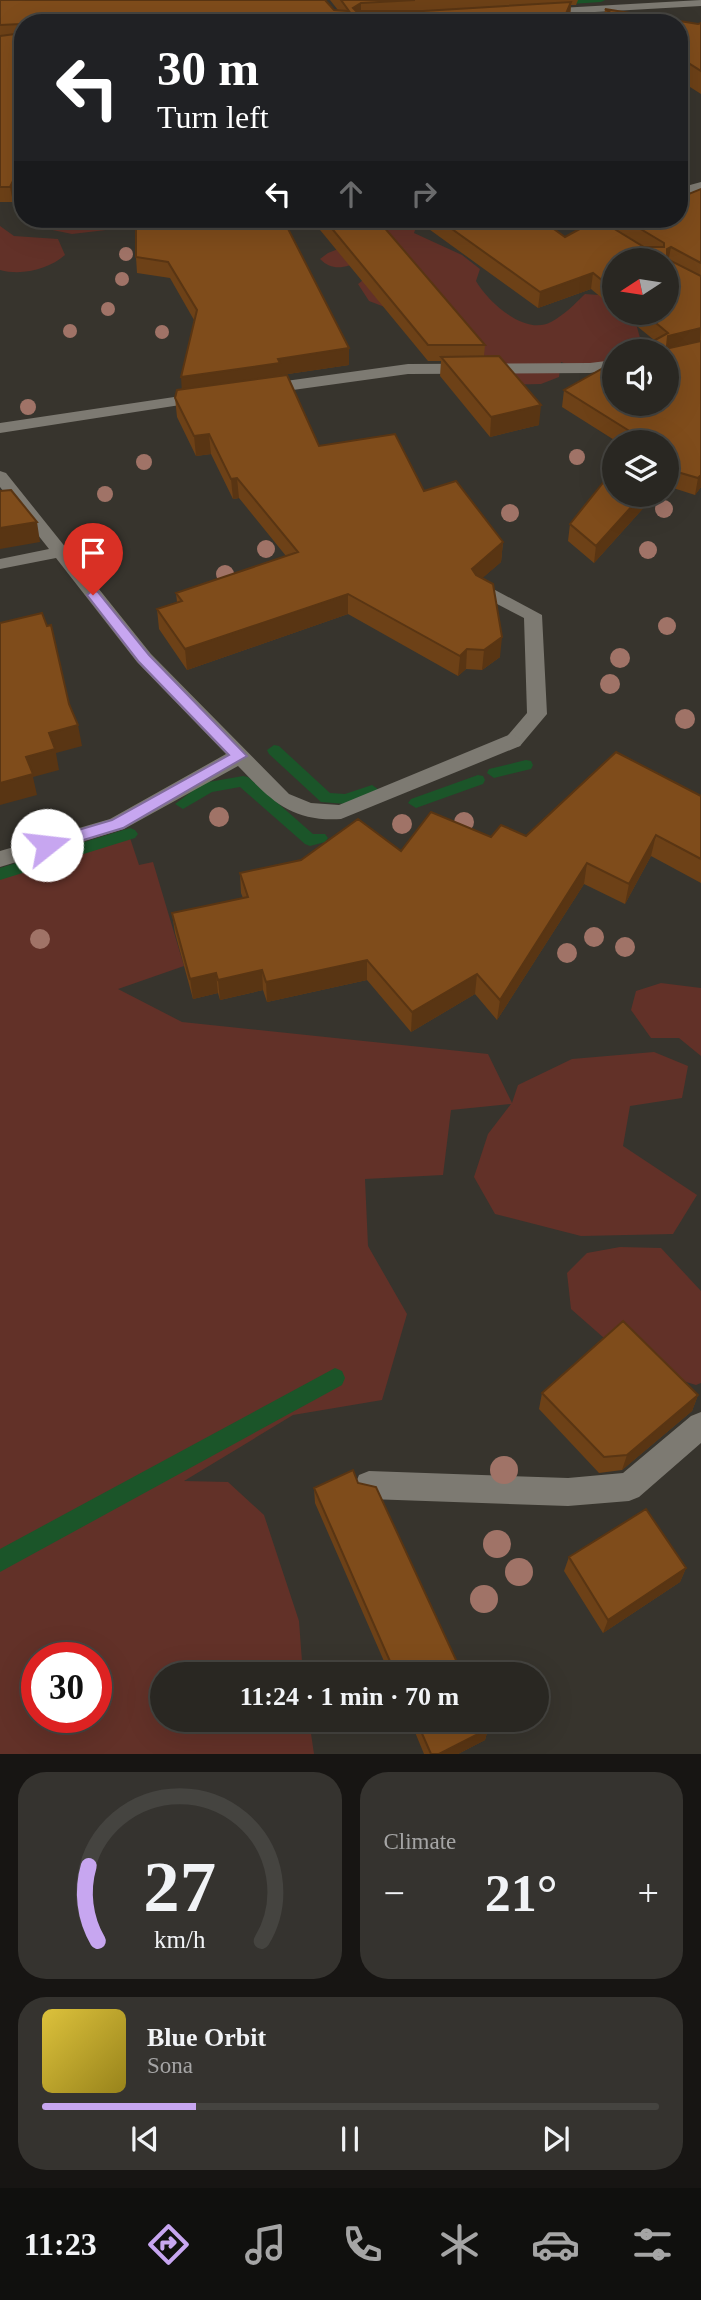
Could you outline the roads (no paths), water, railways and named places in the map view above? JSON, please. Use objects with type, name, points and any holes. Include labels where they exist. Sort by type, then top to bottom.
[{"type":"street","points":[[529,13],[701,3]]},
{"type":"street","points":[[598,228],[631,248]]},
{"type":"street","points":[[247,391],[408,369],[602,367]]},
{"type":"street","points":[[0,428],[220,396]]},
{"type":"street","points":[[0,476],[144,659],[282,799],[301,809],[321,814],[341,812],[513,741],[537,714],[533,615],[482,589]]},
{"type":"street","points":[[0,564],[60,552]]},
{"type":"street","points":[[0,859],[117,824],[239,756]]},
{"type":"street","points":[[369,1485],[568,1492],[629,1487],[701,1425]]},
{"type":"waterway","points":[[555,3],[601,0]]},
{"type":"waterway","points":[[274,750],[326,798],[346,799],[372,790]]},
{"type":"waterway","points":[[494,773],[526,765]]},
{"type":"waterway","points":[[416,803],[478,780]]},
{"type":"waterway","points":[[183,804],[208,787],[243,781],[310,840],[320,838]]},
{"type":"waterway","points":[[0,874],[130,834]]},
{"type":"waterway","points":[[0,1561],[335,1378]]}]
